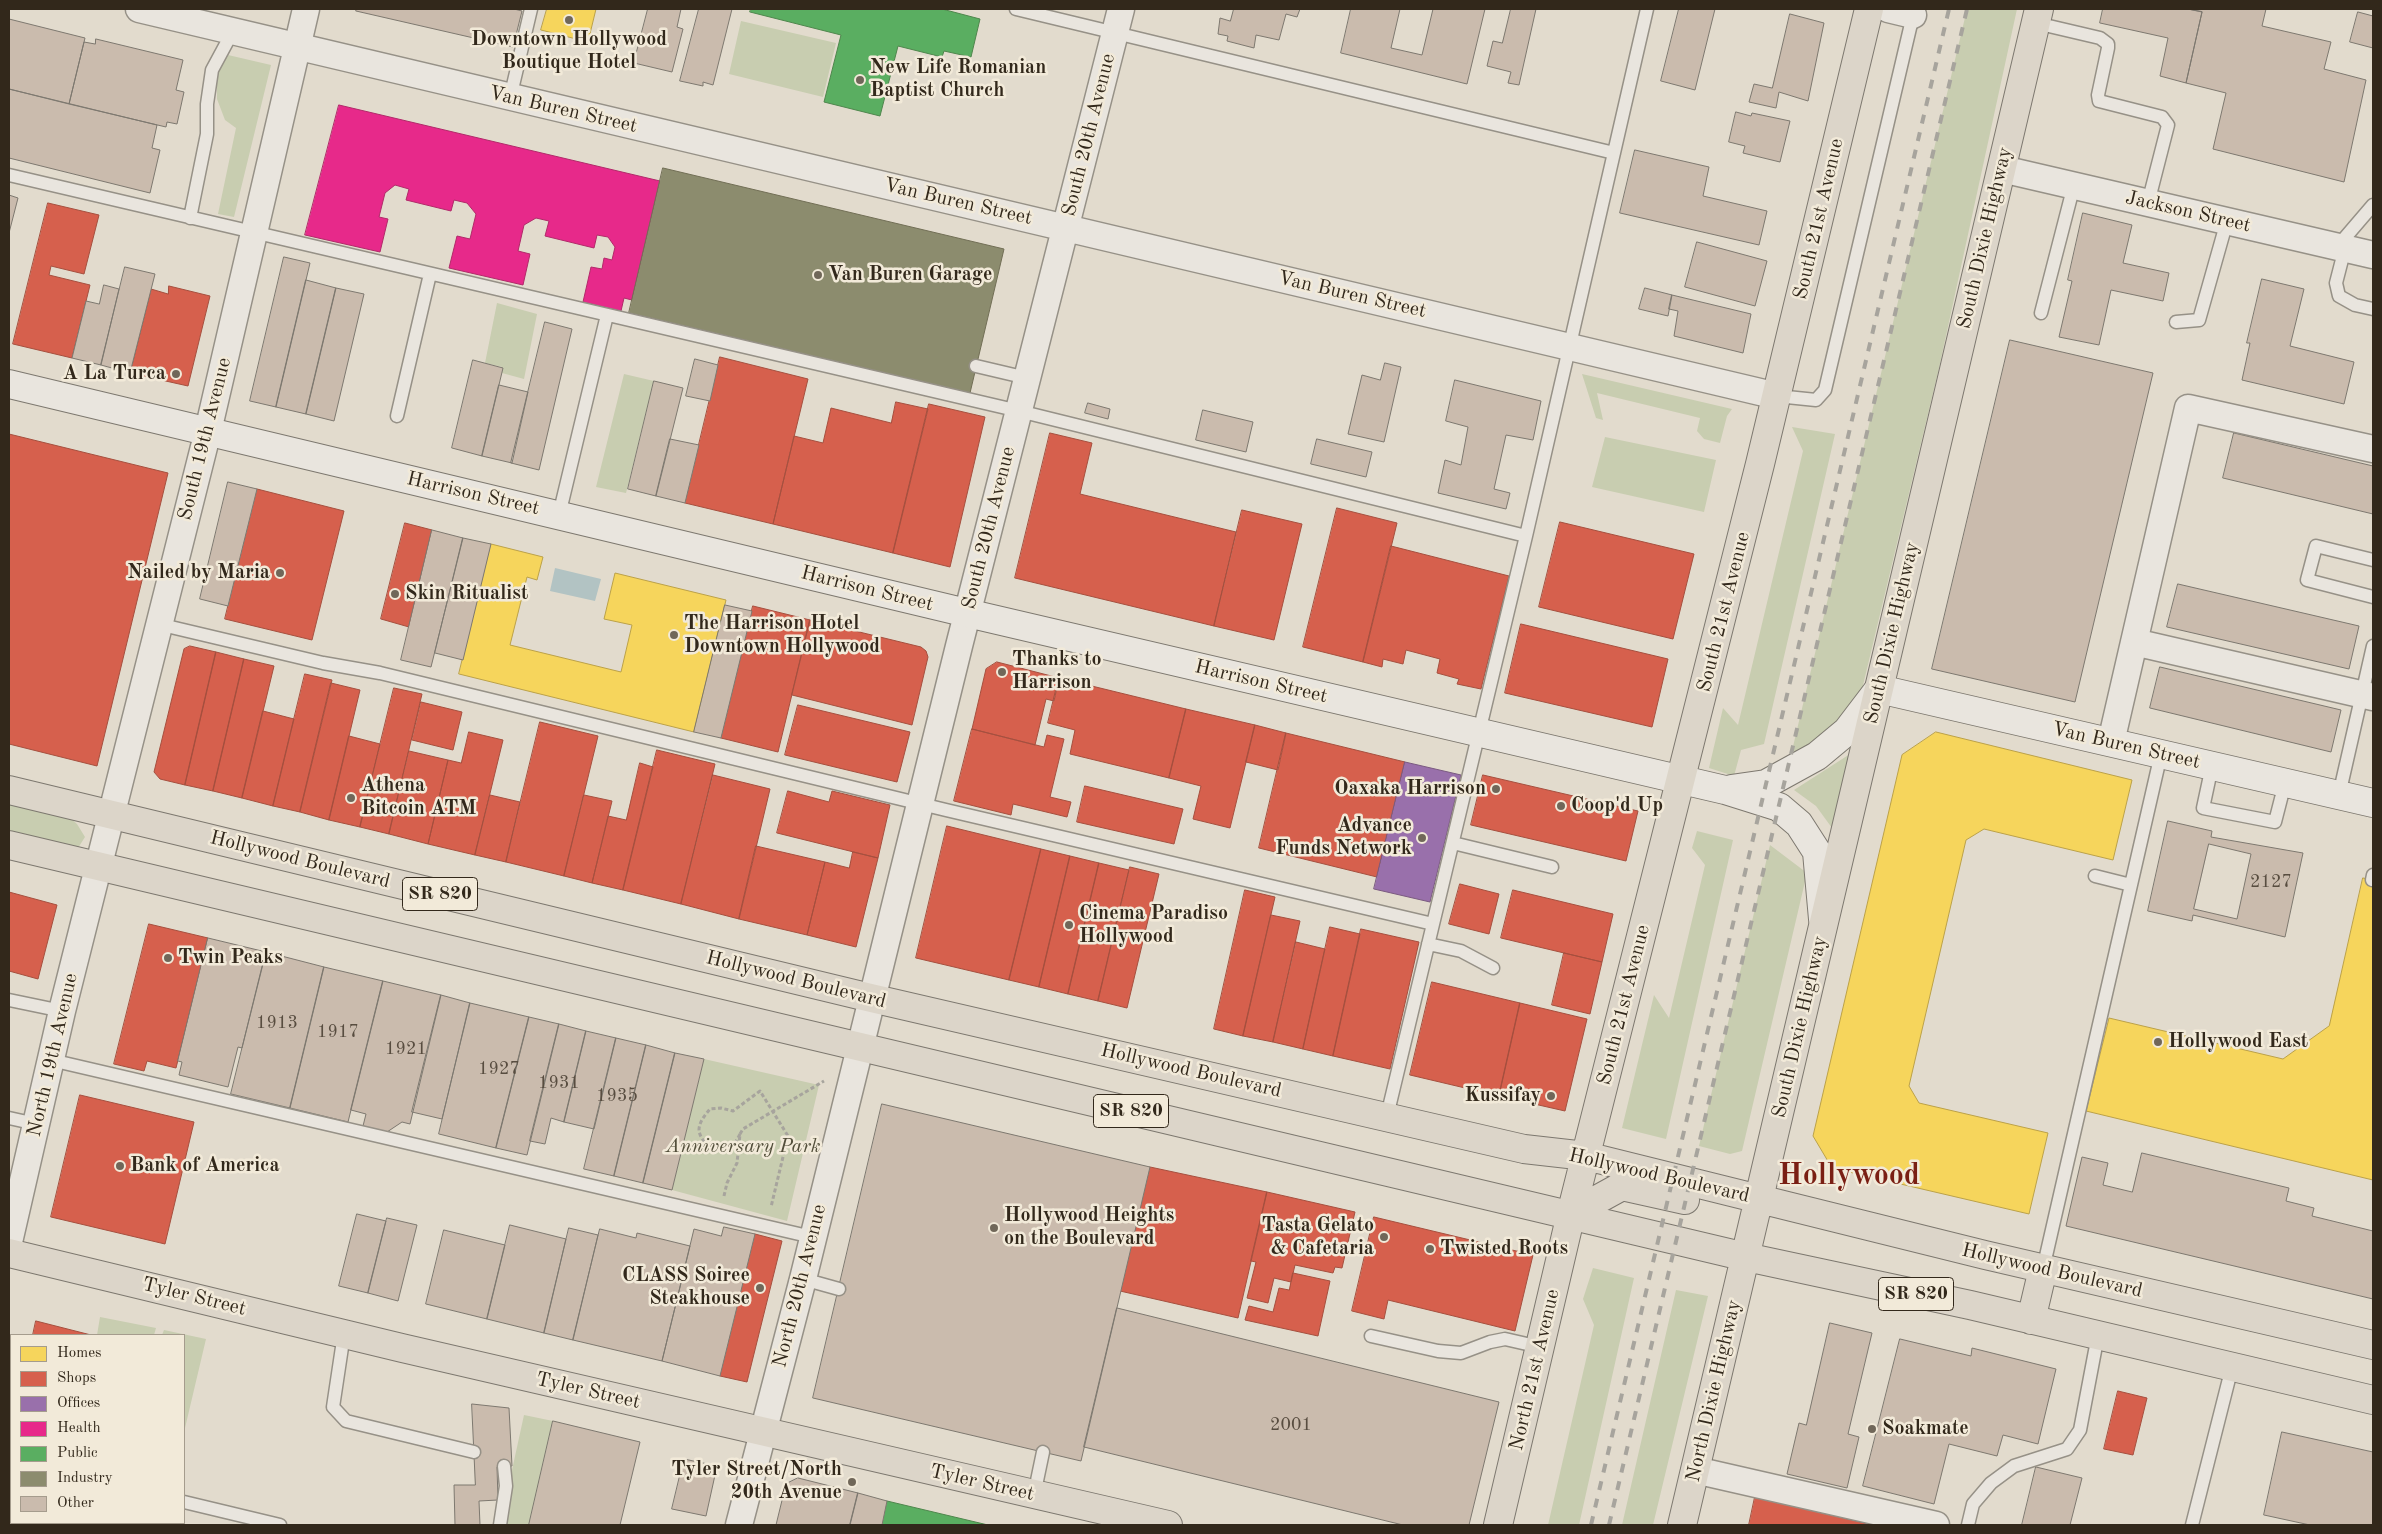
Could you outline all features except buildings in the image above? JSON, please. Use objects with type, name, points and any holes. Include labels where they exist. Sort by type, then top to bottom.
[{"type":"main road","name":"South 21st Avenue","points":[[1571,1214],[1682,780],[1777,396],[1869,9]]},
{"type":"main road","name":"South Dixie Highway","points":[[1746,1257],[1823,928],[1852,819],[1879,689],[2038,16]]},
{"type":"main road","name":"Harrison Street","points":[[9,384],[967,613],[1725,790],[1779,807],[1799,824],[1817,852],[1823,928]]},
{"type":"main road","name":"Van Buren Street","points":[[1879,689],[2373,803]]},
{"type":"main road","name":"Harrison Street","points":[[1725,790],[1766,784],[1818,756],[1848,731],[1879,689]]},
{"type":"main road","name":"Hollywood Boulevard","points":[[9,790],[871,998],[1524,1149],[1586,1156],[1757,1208],[2031,1266],[2373,1346]]},
{"type":"main road","name":"SR 820","points":[[9,845],[1746,1257],[2098,1335],[2373,1400]]},
{"type":"main road","points":[[1571,1214],[1622,1186],[1757,1208]]},
{"type":"main road","name":"North 21st Avenue","points":[[1498,1525],[1571,1214]]},
{"type":"main road","name":"Tyler Street","points":[[9,1253],[344,1334],[1168,1525]]},
{"type":"main road","name":"North Dixie Highway","points":[[1682,1525],[1746,1257]]},
{"type":"main road","points":[[2031,1266],[2031,1320]]},
{"type":"street","name":"Van Buren Street","points":[[139,9],[1777,396]]},
{"type":"street","name":"South 19th Avenue","points":[[100,868],[158,624],[208,431],[296,45],[306,9]]},
{"type":"street","points":[[1888,9],[1914,12]]},
{"type":"street","name":"South 20th Avenue","points":[[859,1047],[1118,20]]},
{"type":"street","name":"Jackson Street","points":[[2002,169],[2373,255]]},
{"type":"street","points":[[2111,742],[2188,408],[2373,449]]},
{"type":"street","points":[[2134,642],[2367,695]]},
{"type":"street","name":"North 19th Avenue","points":[[9,1242],[62,1011],[100,868]]},
{"type":"street","name":"North 20th Avenue","points":[[739,1525],[803,1279],[859,1047]]},
{"type":"street","points":[[1695,1470],[1936,1525]]},
{"type":"lane","points":[[510,98],[531,9]]},
{"type":"lane","points":[[1016,9],[1118,20],[1614,153]]},
{"type":"lane","points":[[1387,1116],[1526,536],[1648,9]]},
{"type":"lane","points":[[1777,396],[1816,400],[1825,390],[1914,12]]},
{"type":"lane","points":[[2038,16],[2100,38],[2108,44],[2098,95],[2099,101],[2162,117],[2168,124],[2148,203]]},
{"type":"lane","points":[[190,218],[207,134],[207,104],[212,70],[233,31]]},
{"type":"lane","points":[[9,175],[1019,411],[1526,536]]},
{"type":"lane","points":[[2041,313],[2074,185]]},
{"type":"lane","points":[[2373,205],[2341,248],[2336,283],[2338,296],[2355,305],[2373,309]]},
{"type":"lane","points":[[2176,322],[2199,320],[2227,221]]},
{"type":"lane","points":[[397,416],[430,274]]},
{"type":"lane","points":[[559,515],[607,315]]},
{"type":"lane","points":[[976,366],[1027,378]]},
{"type":"lane","points":[[2373,560],[2316,546],[2307,580],[2373,597]]},
{"type":"lane","points":[[158,624],[322,663],[380,673],[1432,924]]},
{"type":"lane","points":[[2339,795],[2367,695],[2373,646]]},
{"type":"lane","points":[[2031,1266],[2131,885],[2162,754]]},
{"type":"lane","points":[[2212,766],[2203,808],[2275,822],[2285,783]]},
{"type":"lane","points":[[1453,843],[1552,867]]},
{"type":"lane","points":[[2095,876],[2131,885]]},
{"type":"lane","points":[[1428,944],[1461,951],[1492,968]]},
{"type":"lane","points":[[9,1000],[62,1011]]},
{"type":"lane","points":[[51,1060],[812,1237]]},
{"type":"lane","points":[[9,1118],[36,1124]]},
{"type":"lane","points":[[803,1279],[839,1289]]},
{"type":"lane","points":[[344,1334],[333,1407],[346,1421],[474,1452]]},
{"type":"lane","points":[[1968,1525],[1973,1504],[1990,1483],[2014,1466],[2067,1449],[2080,1430],[2098,1335]]},
{"type":"lane","points":[[1371,1336],[1438,1351],[1461,1353],[1490,1342],[1505,1339],[1540,1347]]},
{"type":"lane","points":[[2192,1525],[2232,1366]]},
{"type":"lane","points":[[1034,1495],[1043,1452]]},
{"type":"lane","points":[[500,1525],[506,1486],[504,1466]]},
{"type":"lane","points":[[185,1502],[280,1525]]},
{"type":"path","points":[[762,1206],[772,1207],[788,1136],[773,1111],[760,1091],[732,1111],[722,1108],[710,1109],[702,1119],[699,1129],[703,1139],[710,1147],[720,1151],[728,1149],[743,1129],[773,1111],[827,1080]]},
{"type":"path","points":[[713,1214],[723,1200],[727,1183],[737,1163],[740,1134]]},
{"type":"green space","points":[[1967,9],[2017,9],[1939,368],[1859,702],[1822,744],[1791,755]]},
{"type":"green space","points":[[741,21],[836,43],[823,97],[729,74]]},
{"type":"green space","points":[[228,55],[271,65],[234,217],[218,214],[236,128],[225,120],[217,99],[217,73]]},
{"type":"green space","points":[[497,303],[537,314],[524,379],[502,373],[502,367],[485,363]]},
{"type":"green space","points":[[624,374],[654,381],[626,493],[596,487]]},
{"type":"green space","points":[[1582,374],[1732,409],[1727,416],[1720,443],[1704,439],[1697,431],[1700,418],[1597,393],[1603,420],[1596,418]]},
{"type":"green space","points":[[1792,427],[1835,434],[1764,744],[1741,750],[1734,776],[1709,768],[1723,708],[1738,725],[1803,451]]},
{"type":"green space","points":[[1605,437],[1716,460],[1704,512],[1592,487]]},
{"type":"green space","points":[[1850,754],[1832,828],[1816,806],[1794,790]]},
{"type":"green space","points":[[9,801],[68,816],[77,824],[85,837],[78,848],[9,836]]},
{"type":"green space","points":[[1697,831],[1733,840],[1666,1139],[1622,1128],[1654,995],[1669,1018],[1705,865],[1692,848]]},
{"type":"green space","points":[[1770,845],[1807,873],[1742,1151],[1730,1154],[1699,1146]]},
{"type":"green space","name":"Anniversary Park","points":[[704,1059],[819,1085],[787,1221],[672,1190]]},
{"type":"green space","points":[[1593,1268],[1634,1278],[1579,1525],[1548,1525],[1594,1325],[1583,1299]]},
{"type":"green space","points":[[1676,1290],[1708,1296],[1653,1525],[1622,1525]]},
{"type":"green space","points":[[100,1317],[156,1328],[154,1334],[97,1334]]},
{"type":"green space","points":[[164,1330],[183,1334],[162,1334]]},
{"type":"green space","points":[[185,1334],[206,1339],[185,1428]]},
{"type":"green space","points":[[524,1415],[553,1421],[529,1525],[500,1525]]},
{"type":"shaded area","points":[[555,568],[601,579],[595,601],[550,591]]},
{"type":"railway","points":[[1591,1525],[1949,9]]},
{"type":"railway","points":[[1609,1525],[1967,9]]},
{"type":"place","name":"Downtown Hollywood Boutique Hotel","points":[[569,20]]},
{"type":"place","name":"New Life Romanian Baptist Church","points":[[860,80]]},
{"type":"place","name":"Van Buren Garage","points":[[818,275]]},
{"type":"place","name":"A La Turca","points":[[176,374]]},
{"type":"place","name":"Nailed by Maria","points":[[280,573]]},
{"type":"place","name":"Skin Ritualist","points":[[395,594]]},
{"type":"place","name":"The Harrison Hotel Downtown Hollywood","points":[[674,635]]},
{"type":"place","name":"Thanks to Harrison","points":[[1002,672]]},
{"type":"place","name":"Oaxaka Harrison","points":[[1496,789]]},
{"type":"place","name":"Athena Bitcoin ATM","points":[[351,798]]},
{"type":"place","name":"Coop'd Up","points":[[1561,806]]},
{"type":"place","name":"Advance Funds Network","points":[[1422,838]]},
{"type":"place","name":"Cinema Paradiso Hollywood","points":[[1069,925]]},
{"type":"place","name":"Twin Peaks","points":[[168,958]]},
{"type":"place","name":"Hollywood East","points":[[2158,1042]]},
{"type":"place","name":"Kussifay","points":[[1551,1096]]},
{"type":"place","name":"Bank of America","points":[[120,1166]]},
{"type":"place","name":"Hollywood Heights on the Boulevard","points":[[994,1228]]},
{"type":"place","name":"Tasta Gelato & Cafetaria","points":[[1384,1237]]},
{"type":"place","name":"Twisted Roots","points":[[1430,1249]]},
{"type":"place","name":"CLASS Soiree Steakhouse","points":[[760,1288]]},
{"type":"place","name":"Soakmate","points":[[1872,1429]]},
{"type":"place","name":"Tyler Street/North 20th Avenue","points":[[852,1482]]},
{"type":"district","name":"Hollywood","points":[[1849,1176]]}]
